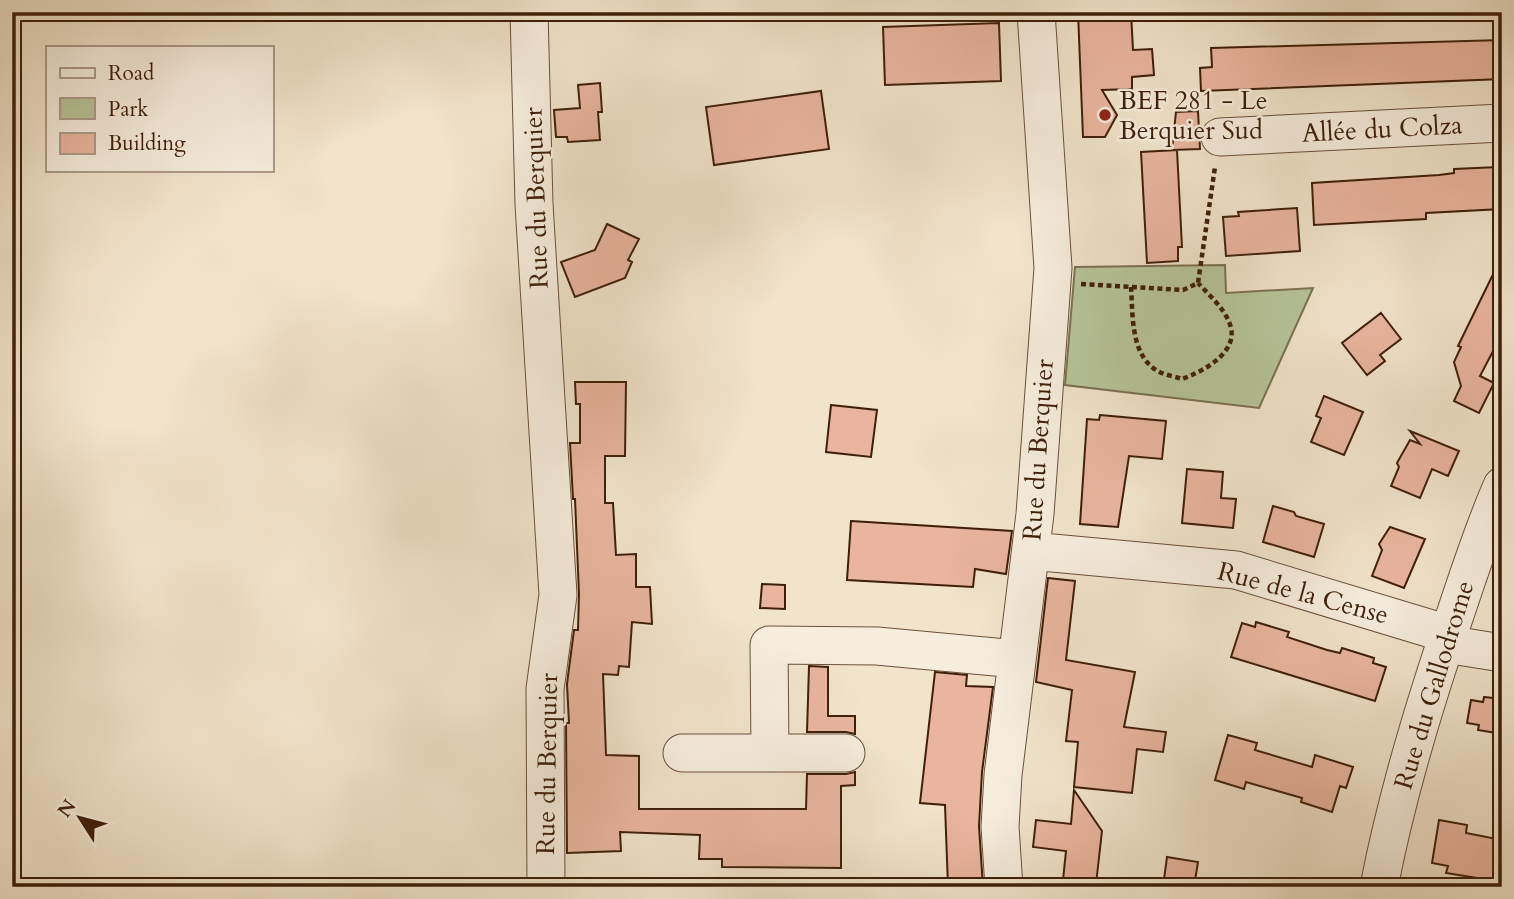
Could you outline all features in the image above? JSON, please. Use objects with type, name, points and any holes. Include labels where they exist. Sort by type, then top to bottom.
[{"type":"street","name":"Rue du Berquier","points":[[529,12],[534,204],[558,595],[545,689],[546,887]]},
{"type":"street","name":"Rue du Berquier","points":[[1004,887],[1000,850],[1001,802],[1031,551],[1052,283],[1052,239],[1036,12]]},
{"type":"street","name":"Allée du Colza","points":[[1220,137],[1502,123]]},
{"type":"street","name":"Rue du Gallodrome","points":[[1379,887],[1402,786],[1446,639],[1502,486]]},
{"type":"street","name":"Rue de la Cense","points":[[1031,551],[1223,568],[1446,639],[1502,653]]},
{"type":"street","points":[[770,752],[769,645],[877,646],[1017,659]]},
{"type":"street","points":[[682,753],[846,753]]},
{"type":"path","points":[[1198,283],[1220,137]]},
{"type":"path","points":[[1052,283],[1183,290],[1198,283]]},
{"type":"path","points":[[1132,287],[1135,335],[1144,360],[1157,371],[1182,379],[1217,362],[1231,339],[1231,325],[1224,312],[1198,283]]},
{"type":"green space","points":[[1225,265],[1226,293],[1313,288],[1259,408],[1065,385],[1075,267]]},
{"type":"building","points":[[1078,12],[1131,12],[1133,50],[1152,49],[1154,75],[1132,77],[1132,89],[1102,90],[1117,115],[1105,137],[1083,137]]},
{"type":"building","points":[[999,23],[1001,81],[885,85],[883,27]]},
{"type":"building","points":[[1502,40],[1502,79],[1201,91],[1200,68],[1212,67],[1211,48]]},
{"type":"building","points":[[600,83],[600,140],[568,142],[567,137],[556,137],[554,110],[580,108],[578,85]]},
{"type":"building","points":[[821,91],[829,149],[714,165],[706,107]]},
{"type":"building","points":[[1198,111],[1200,149],[1172,150],[1176,112]]},
{"type":"building","points":[[1177,150],[1182,247],[1178,247],[1178,261],[1147,263],[1141,152]]},
{"type":"building","points":[[1498,167],[1498,170],[1502,170],[1502,209],[1426,213],[1426,219],[1314,225],[1312,183],[1439,175],[1454,173],[1454,169]]},
{"type":"building","points":[[1297,208],[1300,251],[1226,256],[1223,217],[1239,216],[1238,212]]},
{"type":"building","points":[[607,224],[639,239],[628,260],[632,262],[625,278],[575,297],[561,262],[595,250]]},
{"type":"building","points":[[1502,256],[1502,334],[1480,376],[1494,383],[1479,413],[1454,401],[1461,386],[1454,362],[1461,347],[1458,346]]},
{"type":"building","points":[[1381,313],[1401,339],[1380,355],[1385,361],[1367,375],[1342,343]]},
{"type":"building","points":[[575,382],[626,382],[625,456],[605,456],[605,503],[613,503],[616,555],[636,554],[636,587],[650,587],[652,624],[632,622],[629,667],[619,666],[618,675],[603,674],[606,755],[639,756],[639,809],[806,809],[807,774],[855,772],[855,785],[841,786],[841,868],[722,867],[722,859],[699,859],[700,835],[620,832],[621,851],[567,853],[567,684],[574,630],[578,630],[579,594],[570,443],[580,443],[580,404],[576,404]]},
{"type":"building","points":[[1324,396],[1363,412],[1344,455],[1311,442],[1321,418],[1316,416]]},
{"type":"building","points":[[831,405],[877,410],[871,457],[826,452]]},
{"type":"building","points":[[1100,415],[1166,421],[1162,459],[1129,456],[1118,527],[1080,524],[1087,419],[1099,420]]},
{"type":"building","points":[[1410,431],[1459,451],[1448,476],[1432,469],[1420,498],[1391,486],[1399,467],[1397,463],[1410,440],[1420,444]]},
{"type":"building","points":[[1187,469],[1223,472],[1221,498],[1236,499],[1233,528],[1182,523]]},
{"type":"building","points":[[1273,506],[1324,524],[1314,557],[1263,542]]},
{"type":"building","points":[[851,521],[1012,531],[1006,574],[975,569],[973,587],[847,580]]},
{"type":"building","points":[[1390,527],[1425,539],[1404,588],[1372,576],[1382,550],[1379,544]]},
{"type":"building","points":[[1048,578],[1075,581],[1066,660],[1135,672],[1124,727],[1166,732],[1163,752],[1137,749],[1132,793],[1074,787],[1078,742],[1066,741],[1072,690],[1036,682]]},
{"type":"building","points":[[762,584],[785,585],[785,609],[760,608]]},
{"type":"building","points":[[1256,622],[1289,632],[1287,637],[1327,650],[1340,653],[1342,648],[1374,658],[1373,663],[1386,667],[1375,701],[1231,657],[1242,623],[1255,627]]},
{"type":"building","points":[[809,666],[828,667],[828,716],[855,716],[855,734],[807,732]]},
{"type":"building","points":[[935,672],[967,675],[966,686],[993,687],[982,772],[979,826],[983,887],[948,887],[945,805],[920,803]]},
{"type":"building","points":[[1484,697],[1502,699],[1502,734],[1478,730],[1479,725],[1467,723],[1471,700],[1483,702]]},
{"type":"building","points":[[1228,735],[1257,743],[1255,750],[1312,767],[1315,755],[1353,767],[1346,788],[1340,786],[1332,812],[1301,802],[1302,798],[1246,782],[1244,789],[1215,780]]},
{"type":"building","points":[[1074,790],[1102,831],[1096,884],[1063,880],[1066,851],[1033,847],[1036,820],[1071,824]]},
{"type":"building","points":[[1439,820],[1467,825],[1466,833],[1502,840],[1502,882],[1446,873],[1448,866],[1432,863]]},
{"type":"building","points":[[1167,857],[1198,862],[1194,887],[1163,887]]},
{"type":"place","name":"BEF 281 - Le Berquier Sud","points":[[1105,115]]}]
